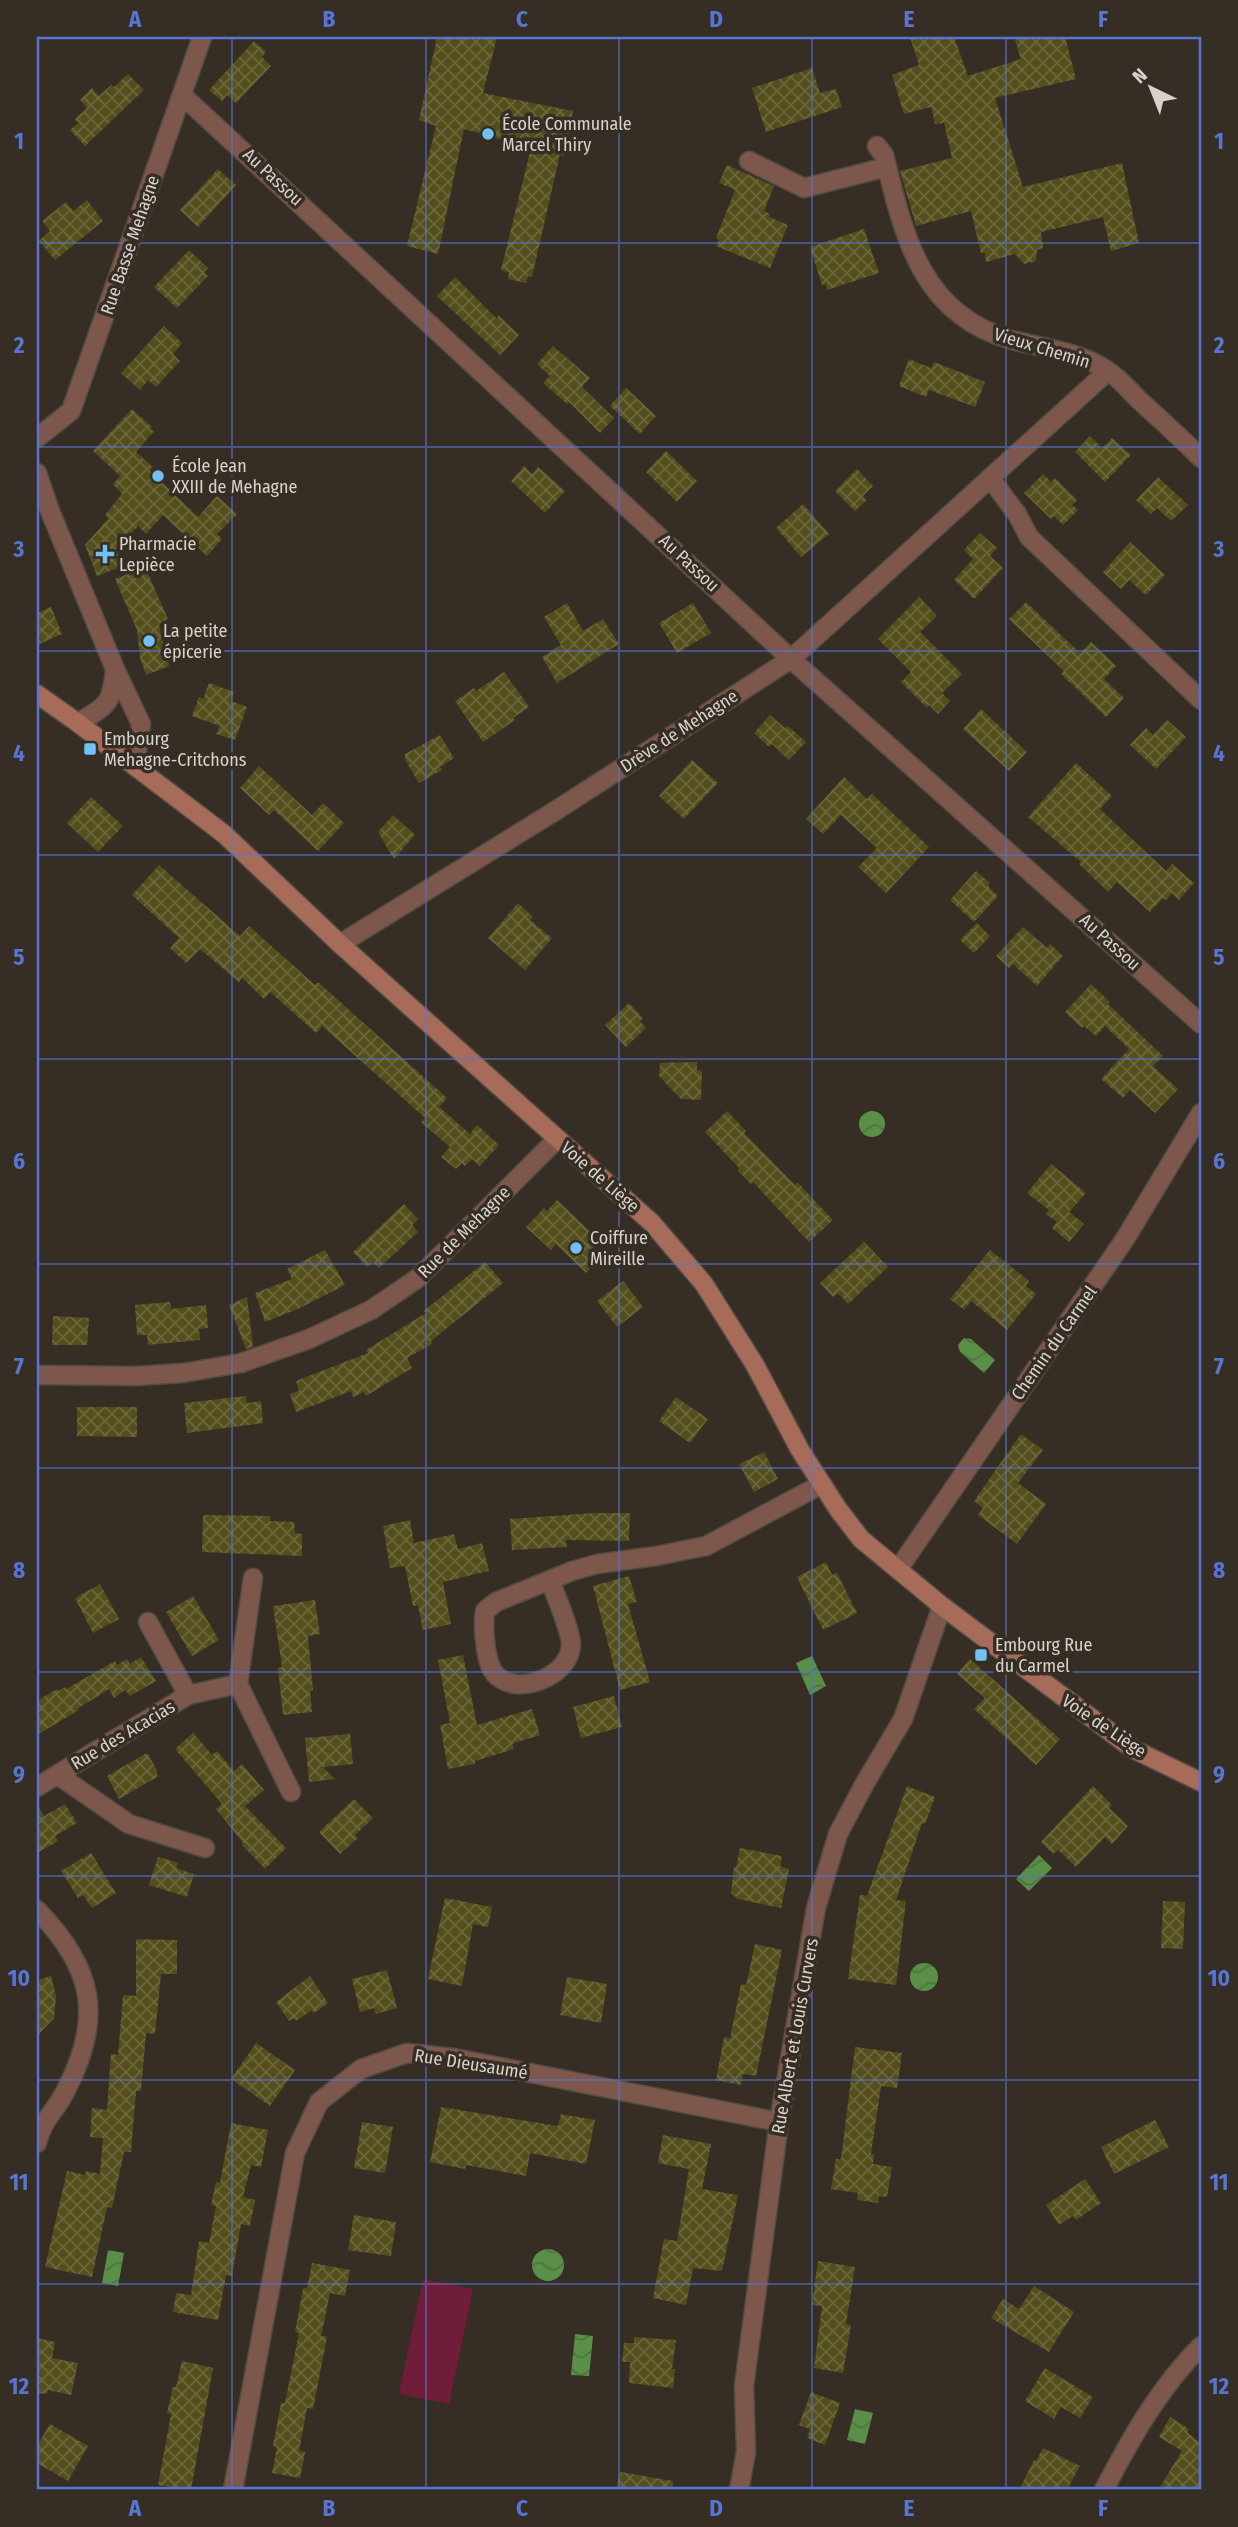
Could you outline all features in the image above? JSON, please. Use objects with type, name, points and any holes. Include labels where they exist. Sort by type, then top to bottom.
[{"type":"street","name":"Rue Basse Mehagne","points":[[37,438],[71,411],[202,37]]},
{"type":"street","name":"Au Passou","points":[[182,95],[791,659],[1201,1024]]},
{"type":"street","name":"Vieux Chemin","points":[[877,146],[884,155],[906,238],[930,284],[953,311],[976,327],[1003,337],[1083,357],[1108,371],[1201,458]]},
{"type":"street","points":[[749,161],[804,188],[887,167]]},
{"type":"street","name":"Drève de Mehagne","points":[[340,944],[555,811],[791,659],[1108,371]]},
{"type":"street","points":[[37,473],[115,669],[141,724],[135,766]]},
{"type":"street","points":[[990,478],[1017,514],[1029,537],[1201,700]]},
{"type":"street","points":[[78,723],[98,713],[113,692],[115,669]]},
{"type":"street","name":"Voie de Liège","points":[[37,694],[224,834],[340,944],[652,1223],[704,1284],[755,1365],[800,1450],[861,1539],[942,1606],[1133,1749],[1201,1783]]},
{"type":"street","name":"Chemin du Carmel","points":[[899,1568],[1125,1239],[1201,1113]]},
{"type":"street","name":"Rue de Mehagne","points":[[37,1375],[136,1376],[183,1373],[241,1363],[309,1339],[371,1310],[418,1278],[557,1139]]},
{"type":"street","points":[[550,1581],[571,1644],[565,1659],[557,1670],[543,1679],[523,1684],[508,1683],[496,1675],[489,1664],[482,1627],[485,1611],[496,1602],[572,1572],[597,1564],[706,1546],[822,1484]]},
{"type":"street","points":[[253,1578],[238,1684],[291,1792]]},
{"type":"street","name":"Rue Albert et Louis Curvers","points":[[739,2490],[746,2452],[744,2386],[779,2122],[816,1909],[838,1834],[903,1718],[942,1606]]},
{"type":"street","name":"Rue des Acacias","points":[[148,1622],[188,1695]]},
{"type":"street","name":"Rue des Acacias","points":[[37,1785],[58,1775],[188,1695],[238,1684]]},
{"type":"street","name":"Rue des Acacias","points":[[58,1775],[129,1824],[205,1848]]},
{"type":"street","points":[[38,2133],[64,2094],[83,2055],[89,1996],[72,1952],[42,1915]]},
{"type":"street","name":"Rue Dieusaumé","points":[[233,2490],[295,2153],[319,2102],[361,2069],[407,2053],[454,2058],[779,2122]]},
{"type":"street","points":[[1104,2490],[1147,2412],[1201,2346]]},
{"type":"shaded area","points":[[423,2279],[473,2289],[449,2404],[399,2394]]},
{"type":"water","points":[[872,1111],[881,1115],[885,1124],[881,1133],[872,1137],[863,1133],[859,1124],[863,1115]]},
{"type":"water","points":[[964,1338],[971,1339],[995,1360],[984,1373],[960,1352],[958,1345]]},
{"type":"water","points":[[812,1656],[826,1686],[810,1695],[796,1663]]},
{"type":"water","points":[[1039,1855],[1052,1868],[1029,1891],[1016,1879]]},
{"type":"water","points":[[924,1963],[934,1967],[938,1977],[934,1987],[924,1991],[914,1987],[910,1977],[914,1967]]},
{"type":"water","points":[[548,2249],[559,2254],[564,2265],[559,2276],[548,2281],[537,2276],[532,2265],[537,2254]]},
{"type":"water","points":[[108,2250],[124,2253],[118,2286],[102,2283]]},
{"type":"water","points":[[575,2334],[593,2336],[589,2376],[571,2375]]},
{"type":"water","points":[[855,2409],[873,2413],[865,2444],[847,2440]]},
{"type":"building","points":[[437,37],[497,37],[483,93],[573,111],[564,156],[560,154],[532,277],[528,276],[526,283],[508,279],[509,273],[501,270],[531,148],[464,129],[438,254],[407,246],[436,126],[419,120]]},
{"type":"building","points":[[910,37],[954,37],[968,76],[1021,59],[1014,37],[1065,37],[1076,79],[995,98],[1023,187],[1122,163],[1139,243],[1111,251],[1103,217],[1041,232],[1043,248],[1037,250],[1036,261],[1024,264],[1015,254],[986,262],[985,253],[981,253],[971,211],[916,226],[900,171],[952,158],[944,123],[935,124],[931,107],[904,114],[892,75],[919,65]]},
{"type":"building","points":[[254,41],[266,52],[262,57],[271,66],[236,103],[227,95],[222,101],[209,90]]},
{"type":"building","points":[[812,68],[820,93],[836,89],[842,107],[766,132],[752,88]]},
{"type":"building","points":[[128,74],[144,90],[85,146],[70,130],[78,123],[75,119],[87,108],[80,100],[92,88],[99,96]]},
{"type":"building","points":[[727,165],[774,186],[764,211],[770,214],[769,217],[788,225],[770,268],[716,246],[719,240],[716,238],[735,190],[719,183]]},
{"type":"building","points":[[218,169],[236,185],[198,227],[180,210]]},
{"type":"building","points":[[87,200],[103,221],[55,260],[39,241],[50,231],[42,221],[66,202],[73,211]]},
{"type":"building","points":[[864,229],[879,273],[827,290],[826,284],[822,285],[810,247]]},
{"type":"building","points":[[189,250],[208,268],[204,272],[208,276],[177,308],[154,287]]},
{"type":"building","points":[[455,277],[497,319],[498,315],[519,335],[500,355],[437,296]]},
{"type":"building","points":[[164,326],[182,343],[173,354],[180,361],[156,387],[148,380],[140,390],[121,373]]},
{"type":"building","points":[[553,346],[590,378],[582,387],[614,418],[600,433],[569,402],[567,404],[543,383],[550,376],[537,364]]},
{"type":"building","points":[[909,359],[931,368],[934,362],[985,382],[975,407],[929,390],[926,397],[899,386]]},
{"type":"building","points":[[626,388],[656,416],[640,434],[610,406]]},
{"type":"building","points":[[132,409],[154,431],[136,452],[153,467],[150,471],[198,517],[217,496],[237,514],[217,534],[222,539],[207,556],[163,515],[146,534],[138,526],[116,550],[123,566],[97,576],[85,545],[108,519],[105,515],[122,494],[113,484],[120,476],[93,451]]},
{"type":"building","points":[[1090,436],[1102,448],[1112,438],[1131,455],[1105,482],[1075,452]]},
{"type":"building","points":[[666,451],[697,481],[677,502],[646,472]]},
{"type":"building","points":[[524,466],[532,474],[538,467],[565,491],[545,513],[511,481]]},
{"type":"building","points":[[857,469],[873,486],[863,496],[867,500],[855,511],[835,491]]},
{"type":"building","points":[[1043,474],[1051,482],[1055,478],[1077,500],[1072,505],[1078,510],[1063,525],[1054,516],[1051,519],[1024,493]]},
{"type":"building","points":[[1158,477],[1188,505],[1171,521],[1157,508],[1151,514],[1136,500]]},
{"type":"building","points":[[803,504],[829,534],[801,557],[776,528]]},
{"type":"building","points":[[980,533],[997,548],[990,556],[1003,568],[974,599],[954,580],[973,559],[964,550]]},
{"type":"building","points":[[1130,542],[1165,575],[1146,595],[1129,580],[1121,589],[1103,572]]},
{"type":"building","points":[[145,567],[168,619],[159,624],[169,666],[146,675],[140,658],[137,630],[115,579]]},
{"type":"building","points":[[919,597],[937,616],[920,632],[962,674],[942,693],[950,701],[938,714],[929,705],[927,708],[901,682],[911,672],[878,639]]},
{"type":"building","points":[[1026,602],[1080,653],[1091,642],[1116,666],[1104,679],[1124,698],[1106,717],[1061,674],[1064,671],[1009,619]]},
{"type":"building","points":[[567,603],[583,631],[603,619],[619,644],[557,683],[542,657],[561,645],[544,617]]},
{"type":"building","points":[[693,603],[711,633],[677,653],[659,623]]},
{"type":"building","points":[[51,607],[62,634],[37,645],[37,613]]},
{"type":"building","points":[[504,672],[529,707],[483,742],[455,701]]},
{"type":"building","points":[[209,683],[234,692],[231,701],[247,707],[235,740],[216,734],[220,726],[192,716],[199,697],[203,699]]},
{"type":"building","points":[[981,709],[1027,752],[1009,771],[963,729]]},
{"type":"building","points":[[770,715],[806,742],[789,760],[772,744],[769,747],[754,733]]},
{"type":"building","points":[[1167,720],[1186,737],[1156,769],[1130,745],[1146,728],[1153,735]]},
{"type":"building","points":[[440,735],[454,758],[440,767],[442,770],[419,783],[405,760],[405,754]]},
{"type":"building","points":[[692,760],[718,783],[684,819],[659,796]]},
{"type":"building","points":[[1076,763],[1112,796],[1100,809],[1166,871],[1172,864],[1194,883],[1179,900],[1172,893],[1150,912],[1117,882],[1108,892],[1079,864],[1081,862],[1028,817]]},
{"type":"building","points":[[259,766],[312,815],[323,803],[344,823],[318,851],[274,810],[269,815],[240,788]]},
{"type":"building","points":[[844,777],[867,799],[872,794],[929,847],[886,893],[858,867],[877,848],[841,815],[823,834],[806,819]]},
{"type":"building","points":[[91,797],[123,826],[98,852],[67,823]]},
{"type":"building","points":[[393,815],[415,835],[394,859],[378,832]]},
{"type":"building","points":[[159,865],[240,936],[249,926],[315,985],[318,982],[447,1098],[439,1107],[470,1134],[477,1125],[499,1145],[480,1166],[472,1159],[465,1166],[462,1163],[456,1169],[441,1157],[450,1147],[421,1122],[425,1118],[322,1026],[316,1033],[270,992],[264,999],[242,978],[239,982],[200,949],[186,963],[170,948],[179,938],[132,895]]},
{"type":"building","points":[[976,871],[990,883],[988,886],[998,896],[974,922],[950,900]]},
{"type":"building","points":[[518,903],[533,917],[530,920],[552,938],[525,970],[488,938]]},
{"type":"building","points":[[977,923],[990,936],[974,953],[960,940]]},
{"type":"building","points":[[1023,927],[1047,948],[1050,944],[1063,956],[1037,986],[1013,964],[1009,968],[996,956]]},
{"type":"building","points":[[1091,984],[1110,1002],[1108,1004],[1163,1056],[1153,1066],[1178,1089],[1155,1113],[1130,1090],[1123,1098],[1101,1079],[1129,1049],[1105,1026],[1096,1036],[1084,1026],[1082,1028],[1065,1012]]},
{"type":"building","points":[[629,1003],[643,1018],[640,1021],[646,1028],[626,1047],[605,1025]]},
{"type":"building","points":[[697,1062],[697,1070],[702,1071],[701,1100],[681,1099],[659,1076],[660,1063]]},
{"type":"building","points":[[727,1111],[746,1131],[744,1133],[833,1220],[809,1242],[753,1182],[751,1184],[738,1171],[739,1168],[705,1132]]},
{"type":"building","points":[[1051,1164],[1086,1193],[1069,1212],[1084,1224],[1069,1242],[1052,1228],[1057,1222],[1046,1214],[1049,1210],[1027,1193]]},
{"type":"building","points":[[557,1200],[600,1241],[593,1248],[602,1256],[586,1273],[556,1244],[551,1250],[526,1227],[544,1208],[547,1211]]},
{"type":"building","points":[[404,1204],[418,1219],[412,1225],[418,1232],[379,1268],[373,1262],[367,1267],[353,1252]]},
{"type":"building","points":[[864,1242],[888,1267],[848,1304],[838,1293],[833,1297],[820,1283]]},
{"type":"building","points":[[325,1250],[345,1285],[265,1322],[255,1293],[292,1279],[287,1269]]},
{"type":"building","points":[[990,1250],[1029,1281],[1026,1286],[1036,1294],[1007,1330],[971,1301],[964,1310],[950,1299]]},
{"type":"building","points":[[485,1262],[503,1283],[431,1341],[432,1344],[407,1358],[412,1368],[366,1396],[364,1392],[353,1397],[351,1391],[296,1412],[290,1394],[299,1391],[296,1381],[368,1353],[366,1350],[426,1313],[424,1311]]},
{"type":"building","points":[[623,1281],[643,1307],[617,1327],[597,1301]]},
{"type":"building","points":[[247,1297],[253,1347],[246,1349],[229,1305]]},
{"type":"building","points":[[170,1302],[171,1309],[206,1305],[208,1328],[199,1329],[200,1340],[148,1345],[147,1335],[137,1335],[135,1305]]},
{"type":"building","points":[[53,1316],[89,1318],[87,1345],[52,1345]]},
{"type":"building","points":[[246,1396],[247,1403],[261,1401],[263,1423],[187,1433],[184,1403]]},
{"type":"building","points":[[676,1397],[708,1419],[690,1443],[659,1421]]},
{"type":"building","points":[[77,1407],[137,1407],[137,1437],[77,1436]]},
{"type":"building","points":[[1021,1434],[1043,1450],[1018,1483],[1046,1504],[1017,1544],[978,1515],[983,1508],[974,1501]]},
{"type":"building","points":[[764,1452],[778,1479],[754,1492],[739,1464]]},
{"type":"building","points":[[630,1513],[629,1541],[566,1540],[567,1547],[512,1550],[510,1519]]},
{"type":"building","points":[[203,1515],[270,1516],[270,1521],[294,1522],[295,1533],[302,1534],[302,1556],[202,1552]]},
{"type":"building","points":[[410,1520],[414,1543],[454,1534],[458,1549],[482,1543],[489,1571],[443,1582],[451,1624],[423,1630],[418,1605],[413,1606],[405,1566],[390,1568],[383,1526]]},
{"type":"building","points":[[826,1562],[832,1575],[837,1573],[857,1613],[823,1630],[797,1577]]},
{"type":"building","points":[[629,1576],[637,1602],[628,1604],[650,1682],[620,1690],[593,1586]]},
{"type":"building","points":[[100,1584],[119,1619],[93,1633],[75,1598]]},
{"type":"building","points":[[193,1596],[219,1640],[192,1656],[166,1612]]},
{"type":"building","points":[[315,1600],[320,1634],[308,1636],[313,1690],[310,1691],[312,1712],[283,1715],[278,1668],[282,1667],[273,1606]]},
{"type":"building","points":[[463,1655],[477,1725],[532,1709],[540,1735],[512,1744],[514,1749],[475,1761],[475,1764],[448,1769],[440,1725],[450,1723],[438,1660]]},
{"type":"building","points":[[141,1657],[156,1681],[130,1696],[125,1690],[114,1698],[109,1689],[37,1735],[37,1701],[57,1689],[66,1689],[115,1661],[117,1665],[127,1659],[130,1664]]},
{"type":"building","points":[[970,1659],[1060,1739],[1036,1765],[974,1709],[985,1698],[957,1674]]},
{"type":"building","points":[[614,1696],[622,1727],[581,1738],[573,1707]]},
{"type":"building","points":[[193,1733],[212,1755],[217,1751],[234,1771],[242,1764],[264,1790],[245,1806],[286,1848],[265,1869],[242,1845],[244,1844],[216,1809],[222,1804],[175,1749]]},
{"type":"building","points":[[350,1734],[353,1764],[323,1767],[335,1779],[309,1782],[305,1738]]},
{"type":"building","points":[[147,1753],[157,1770],[157,1777],[119,1799],[107,1776]]},
{"type":"building","points":[[907,1786],[935,1797],[925,1824],[922,1823],[896,1900],[906,1901],[896,1985],[848,1979],[860,1895],[867,1896]]},
{"type":"building","points":[[1093,1786],[1112,1805],[1109,1808],[1128,1826],[1112,1844],[1105,1837],[1076,1867],[1058,1850],[1053,1854],[1041,1842]]},
{"type":"building","points":[[354,1799],[373,1818],[355,1835],[358,1838],[340,1854],[319,1832]]},
{"type":"building","points":[[37,1804],[44,1816],[65,1804],[77,1823],[55,1836],[58,1841],[37,1853]]},
{"type":"building","points":[[740,1848],[782,1856],[780,1866],[789,1869],[781,1908],[738,1899],[731,1893],[734,1867],[736,1868]]},
{"type":"building","points":[[91,1853],[116,1893],[92,1908],[83,1895],[78,1898],[61,1871]]},
{"type":"building","points":[[158,1857],[178,1863],[176,1868],[194,1874],[187,1897],[149,1885]]},
{"type":"building","points":[[445,1898],[492,1907],[488,1927],[473,1924],[462,1986],[428,1979]]},
{"type":"building","points":[[1163,1901],[1185,1902],[1183,1949],[1161,1948]]},
{"type":"building","points":[[136,1939],[177,1940],[177,1974],[161,1974],[155,2034],[146,2033],[141,2091],[136,2091],[131,2152],[124,2152],[112,2208],[107,2207],[92,2277],[45,2267],[67,2171],[85,2175],[86,2171],[100,2174],[103,2138],[90,2137],[92,2108],[107,2110],[111,2054],[118,2055],[123,1995],[136,1996]]},
{"type":"building","points":[[755,1944],[782,1950],[756,2076],[743,2074],[741,2085],[716,2080],[724,2037],[730,2038],[741,1984],[746,1985]]},
{"type":"building","points":[[387,1970],[397,2008],[376,2014],[374,2008],[360,2012],[352,1979]]},
{"type":"building","points":[[51,1976],[56,1996],[54,2018],[37,2036],[37,1980]]},
{"type":"building","points":[[310,1976],[328,2003],[314,2013],[312,2010],[296,2021],[294,2018],[289,2021],[276,2002]]},
{"type":"building","points":[[567,1977],[607,1984],[601,2023],[560,2015]]},
{"type":"building","points":[[256,2043],[295,2070],[270,2106],[231,2079]]},
{"type":"building","points":[[855,2047],[902,2053],[897,2088],[881,2086],[871,2154],[874,2154],[873,2164],[892,2167],[887,2197],[879,2196],[878,2203],[857,2200],[858,2193],[831,2189],[836,2159],[841,2159]]},
{"type":"building","points":[[441,2107],[558,2126],[561,2114],[595,2120],[586,2164],[530,2153],[526,2176],[466,2165],[465,2169],[430,2162]]},
{"type":"building","points":[[1155,2120],[1169,2147],[1114,2174],[1101,2147]]},
{"type":"building","points":[[362,2122],[393,2127],[385,2173],[354,2168]]},
{"type":"building","points":[[231,2123],[268,2130],[261,2167],[251,2165],[243,2197],[255,2200],[250,2226],[241,2224],[232,2276],[226,2275],[218,2320],[173,2312],[176,2293],[191,2295],[199,2241],[209,2243],[216,2206],[211,2205],[216,2182],[220,2183]]},
{"type":"building","points":[[663,2135],[711,2144],[702,2189],[738,2195],[722,2271],[693,2268],[686,2305],[653,2298],[664,2239],[677,2241],[689,2169],[658,2163]]},
{"type":"building","points":[[1085,2179],[1101,2203],[1076,2220],[1073,2216],[1059,2225],[1046,2205]]},
{"type":"building","points":[[354,2215],[396,2222],[391,2256],[348,2250]]},
{"type":"building","points":[[818,2261],[855,2267],[846,2324],[851,2325],[843,2373],[814,2368],[822,2306],[812,2305]]},
{"type":"building","points":[[312,2263],[350,2270],[345,2296],[330,2293],[321,2336],[327,2337],[313,2409],[307,2408],[299,2451],[305,2452],[300,2478],[272,2473],[277,2447],[273,2446],[299,2333],[295,2332],[303,2288],[307,2288]]},
{"type":"building","points":[[1034,2286],[1074,2312],[1049,2352],[991,2318],[1003,2299],[1019,2309]]},
{"type":"building","points":[[634,2337],[676,2340],[672,2369],[675,2369],[673,2388],[629,2383],[630,2362],[622,2362],[624,2343],[634,2343]]},
{"type":"building","points":[[37,2338],[55,2342],[52,2358],[78,2363],[71,2395],[48,2390],[47,2394],[37,2393]]},
{"type":"building","points":[[182,2361],[213,2368],[191,2490],[158,2485],[171,2414],[167,2413]]},
{"type":"building","points":[[1045,2368],[1093,2397],[1080,2418],[1061,2407],[1054,2419],[1025,2401]]},
{"type":"building","points":[[811,2392],[840,2403],[825,2445],[807,2438],[810,2429],[799,2425]]},
{"type":"building","points":[[1170,2417],[1189,2429],[1187,2432],[1201,2444],[1201,2490],[1158,2490],[1182,2451],[1159,2437]]},
{"type":"building","points":[[50,2424],[88,2446],[68,2481],[37,2463],[37,2446]]},
{"type":"building","points":[[1043,2448],[1080,2466],[1067,2490],[1019,2490],[1034,2460],[1036,2461]]},
{"type":"building","points":[[620,2472],[673,2481],[673,2490],[616,2490]]},
{"type":"place","name":"École Communale Marcel Thiry","points":[[488,134]]},
{"type":"place","name":"École Jean XXIII de Mehagne","points":[[158,476]]},
{"type":"place","name":"Pharmacie Lepièce","points":[[105,554]]},
{"type":"place","name":"La petite épicerie","points":[[149,641]]},
{"type":"place","name":"Embourg Mehagne-Critchons","points":[[90,749]]},
{"type":"place","name":"Coiffure Mireille","points":[[576,1248]]},
{"type":"place","name":"Embourg Rue du Carmel","points":[[981,1655]]}]
